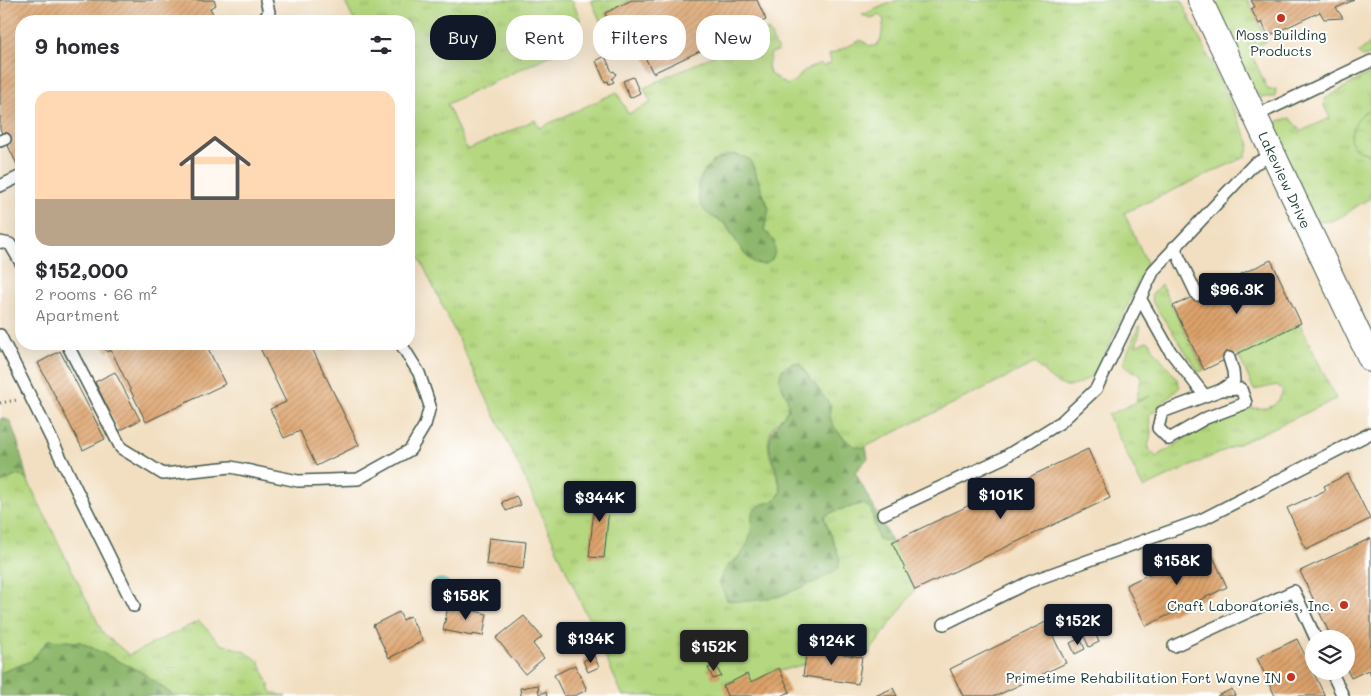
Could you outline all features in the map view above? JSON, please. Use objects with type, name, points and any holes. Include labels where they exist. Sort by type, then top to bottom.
[{"type":"street","name":"Lakeview Drive","points":[[1200,0],[1371,360]]},
{"type":"lane","points":[[266,0],[269,12],[267,15]]},
{"type":"lane","points":[[1255,116],[1371,61]]},
{"type":"lane","points":[[883,514],[1003,458],[1062,422],[1096,389],[1154,270],[1254,164],[1273,155]]},
{"type":"lane","points":[[0,186],[15,179]]},
{"type":"lane","points":[[0,242],[10,244],[15,253]]},
{"type":"lane","points":[[1174,247],[1197,295]]},
{"type":"lane","points":[[1140,298],[1170,351],[1205,396]]},
{"type":"lane","points":[[0,335],[134,606]]},
{"type":"lane","points":[[70,350],[121,448],[163,474],[231,467],[298,481],[358,479],[410,450],[425,425],[430,406],[419,373],[405,350]]},
{"type":"lane","points":[[1221,390],[1241,389],[1246,404],[1206,418],[1169,439],[1158,428],[1162,412],[1221,390],[1234,381],[1233,371],[1228,358]]},
{"type":"lane","points":[[944,624],[1029,582],[1201,520],[1371,433]]},
{"type":"lane","points":[[1174,646],[1294,591],[1312,630]]},
{"type":"lane","points":[[1335,680],[1343,696]]},
{"type":"green space","points":[[344,0],[572,0],[578,15],[506,15],[506,60],[540,60],[447,104],[467,150],[535,120],[539,128],[617,92],[628,114],[651,103],[644,88],[704,60],[769,60],[768,65],[770,74],[787,85],[796,80],[804,71],[820,63],[824,66],[831,63],[829,55],[861,40],[870,46],[876,46],[881,39],[884,19],[879,15],[871,18],[862,15],[897,0],[1181,0],[1250,144],[1245,157],[1124,213],[1147,263],[1097,371],[1079,384],[1064,386],[1050,378],[1035,363],[863,448],[852,446],[830,423],[828,413],[803,367],[799,363],[793,363],[781,384],[788,404],[787,410],[771,430],[769,439],[769,452],[781,492],[774,501],[761,504],[752,518],[752,532],[747,545],[739,557],[728,565],[768,597],[778,597],[826,576],[840,559],[824,517],[833,512],[863,503],[871,509],[878,539],[892,542],[915,590],[866,657],[808,650],[805,664],[780,671],[778,668],[748,696],[623,696],[520,468],[415,249],[415,15],[351,15]],"holes":[[[713,161],[753,166],[769,209],[764,230],[770,235],[749,258],[724,223],[710,215],[703,174]]]},
{"type":"green space","points":[[591,0],[632,0],[605,13],[606,15],[598,15]]},
{"type":"green space","points":[[1211,0],[1248,0],[1267,41],[1253,47],[1255,53],[1252,55],[1268,90],[1276,89],[1275,97],[1261,97],[1254,91]]},
{"type":"green space","points":[[770,34],[778,51],[771,53],[770,57]]},
{"type":"green space","points":[[1371,42],[1371,55],[1362,57],[1358,53]]},
{"type":"green space","points":[[1371,72],[1371,109],[1364,112],[1358,150],[1371,156],[1371,198],[1336,219],[1321,222],[1314,219],[1274,131],[1278,121],[1290,118],[1301,131],[1330,118],[1324,106],[1325,99]]},
{"type":"green space","points":[[1371,109],[1371,156],[1354,147],[1350,139],[1356,121],[1362,114]]},
{"type":"green space","points":[[734,154],[750,159],[769,209],[764,230],[774,241],[775,247],[773,258],[769,262],[755,263],[749,258],[726,225],[706,212],[699,200],[699,182],[703,173],[716,160]]},
{"type":"green space","points":[[1161,284],[1204,370],[1199,372],[1153,303],[1151,296]]},
{"type":"green space","points":[[1300,324],[1336,399],[1143,488],[1108,415],[1150,396],[1136,401],[1142,376],[1137,372],[1130,371],[1123,363],[1138,327],[1141,326],[1136,346],[1146,341],[1150,342],[1178,381],[1180,387],[1149,416],[1151,433],[1148,448],[1156,457],[1203,428],[1236,411],[1267,408],[1276,403],[1283,390],[1277,385],[1254,390],[1238,354]]},
{"type":"green space","points":[[793,363],[799,363],[831,406],[830,417],[838,432],[853,445],[866,448],[868,458],[855,472],[892,542],[878,539],[871,509],[862,503],[838,510],[824,517],[840,559],[838,569],[799,589],[784,594],[755,601],[727,600],[719,582],[725,570],[739,557],[746,547],[751,530],[752,512],[776,499],[781,492],[770,450],[770,442],[778,422],[789,409],[787,398],[779,379],[783,368]]},
{"type":"green space","points":[[3,418],[10,421],[27,479],[18,475],[0,483],[0,419]]},
{"type":"green space","points":[[18,475],[27,479],[103,633],[129,655],[199,621],[221,644],[244,651],[259,661],[272,693],[286,696],[174,696],[143,673],[80,642],[48,640],[31,661],[0,673],[0,483]]},
{"type":"green space","points":[[48,640],[80,642],[143,673],[174,696],[0,696],[0,673],[31,661]]},
{"type":"water","points":[[441,579],[451,586],[452,590],[445,600],[441,601],[431,594],[430,590],[437,580]]},
{"type":"building","points":[[0,0],[214,0],[216,5],[210,8],[214,15],[15,15],[15,160],[0,129]]},
{"type":"building","points":[[632,0],[757,0],[764,15],[696,15],[696,53],[686,58],[686,15],[606,15],[605,13]]},
{"type":"building","name":"Moss Building Products","points":[[1251,0],[1354,0],[1336,8],[1343,18],[1324,19],[1320,12],[1268,36],[1262,22],[1259,24],[1251,9],[1255,7]]},
{"type":"building","points":[[607,60],[612,72],[614,71],[616,74],[612,79],[614,82],[609,84],[608,81],[605,82],[596,61]]},
{"type":"building","points":[[646,60],[681,60],[653,73]]},
{"type":"building","points":[[633,77],[640,93],[630,98],[623,81]]},
{"type":"building","points":[[1271,260],[1301,323],[1204,370],[1173,306]]},
{"type":"building","points":[[111,350],[209,350],[225,384],[146,422]]},
{"type":"building","points":[[261,350],[313,350],[359,445],[316,466],[300,431],[284,438],[270,409],[286,402]]},
{"type":"building","points":[[60,351],[105,439],[83,450],[38,363]]},
{"type":"building","points":[[115,372],[140,420],[119,431],[95,382]]},
{"type":"building","points":[[1088,449],[1110,498],[915,590],[892,542]]},
{"type":"building","points":[[1348,474],[1370,519],[1306,550],[1287,508],[1326,490],[1324,486]]},
{"type":"building","points":[[596,488],[611,489],[604,558],[589,557]]},
{"type":"building","points":[[516,496],[521,505],[506,511],[502,502]]},
{"type":"building","points":[[489,538],[526,542],[523,569],[486,564]]},
{"type":"building","name":"Craft Laboratories, Inc.","points":[[1371,538],[1371,676],[1368,670],[1355,676],[1355,630],[1328,630],[1300,571]]},
{"type":"building","points":[[1208,546],[1227,587],[1146,626],[1126,585],[1158,570],[1157,566],[1165,562],[1174,558],[1175,561]]},
{"type":"building","points":[[467,601],[476,603],[475,611],[487,614],[483,636],[472,634],[472,636],[443,630],[448,607],[465,611]]},
{"type":"building","points":[[399,612],[403,620],[410,616],[423,641],[389,658],[373,625]]},
{"type":"building","points":[[524,616],[542,637],[533,644],[544,658],[525,674],[496,638]]},
{"type":"building","points":[[1046,622],[1066,663],[996,696],[963,696],[950,669]]},
{"type":"building","points":[[1094,631],[1099,642],[1089,647],[1084,636]]},
{"type":"building","points":[[1080,638],[1085,649],[1075,654],[1070,643]]},
{"type":"building","name":"Primetime Rehabilitation Fort Wayne IN","points":[[1297,639],[1305,655],[1305,680],[1317,680],[1325,696],[1275,696],[1257,658]]},
{"type":"building","points":[[807,648],[862,657],[858,684],[803,676]]},
{"type":"building","points":[[594,656],[599,667],[588,672],[583,661]]},
{"type":"building","points":[[575,665],[587,690],[574,696],[564,696],[554,675]]},
{"type":"building","points":[[716,665],[721,676],[713,679],[708,668]]},
{"type":"building","points":[[779,668],[790,692],[781,696],[727,696],[723,686],[747,674],[751,682]]},
{"type":"building","points":[[538,685],[539,694],[546,692],[547,696],[521,696],[520,688]]},
{"type":"building","points":[[893,688],[897,696],[875,696]]},
{"type":"building","name":"Primetime Rehabilitation Fort Wayne IN","points":[[1232,689],[1235,696],[1217,696]]},
{"type":"place","name":"Moss Building Products","points":[[1281,18]]},
{"type":"place","name":"Craft Laboratories, Inc.","points":[[1344,605]]},
{"type":"place","name":"Primetime Rehabilitation Fort Wayne IN","points":[[1291,677]]}]
